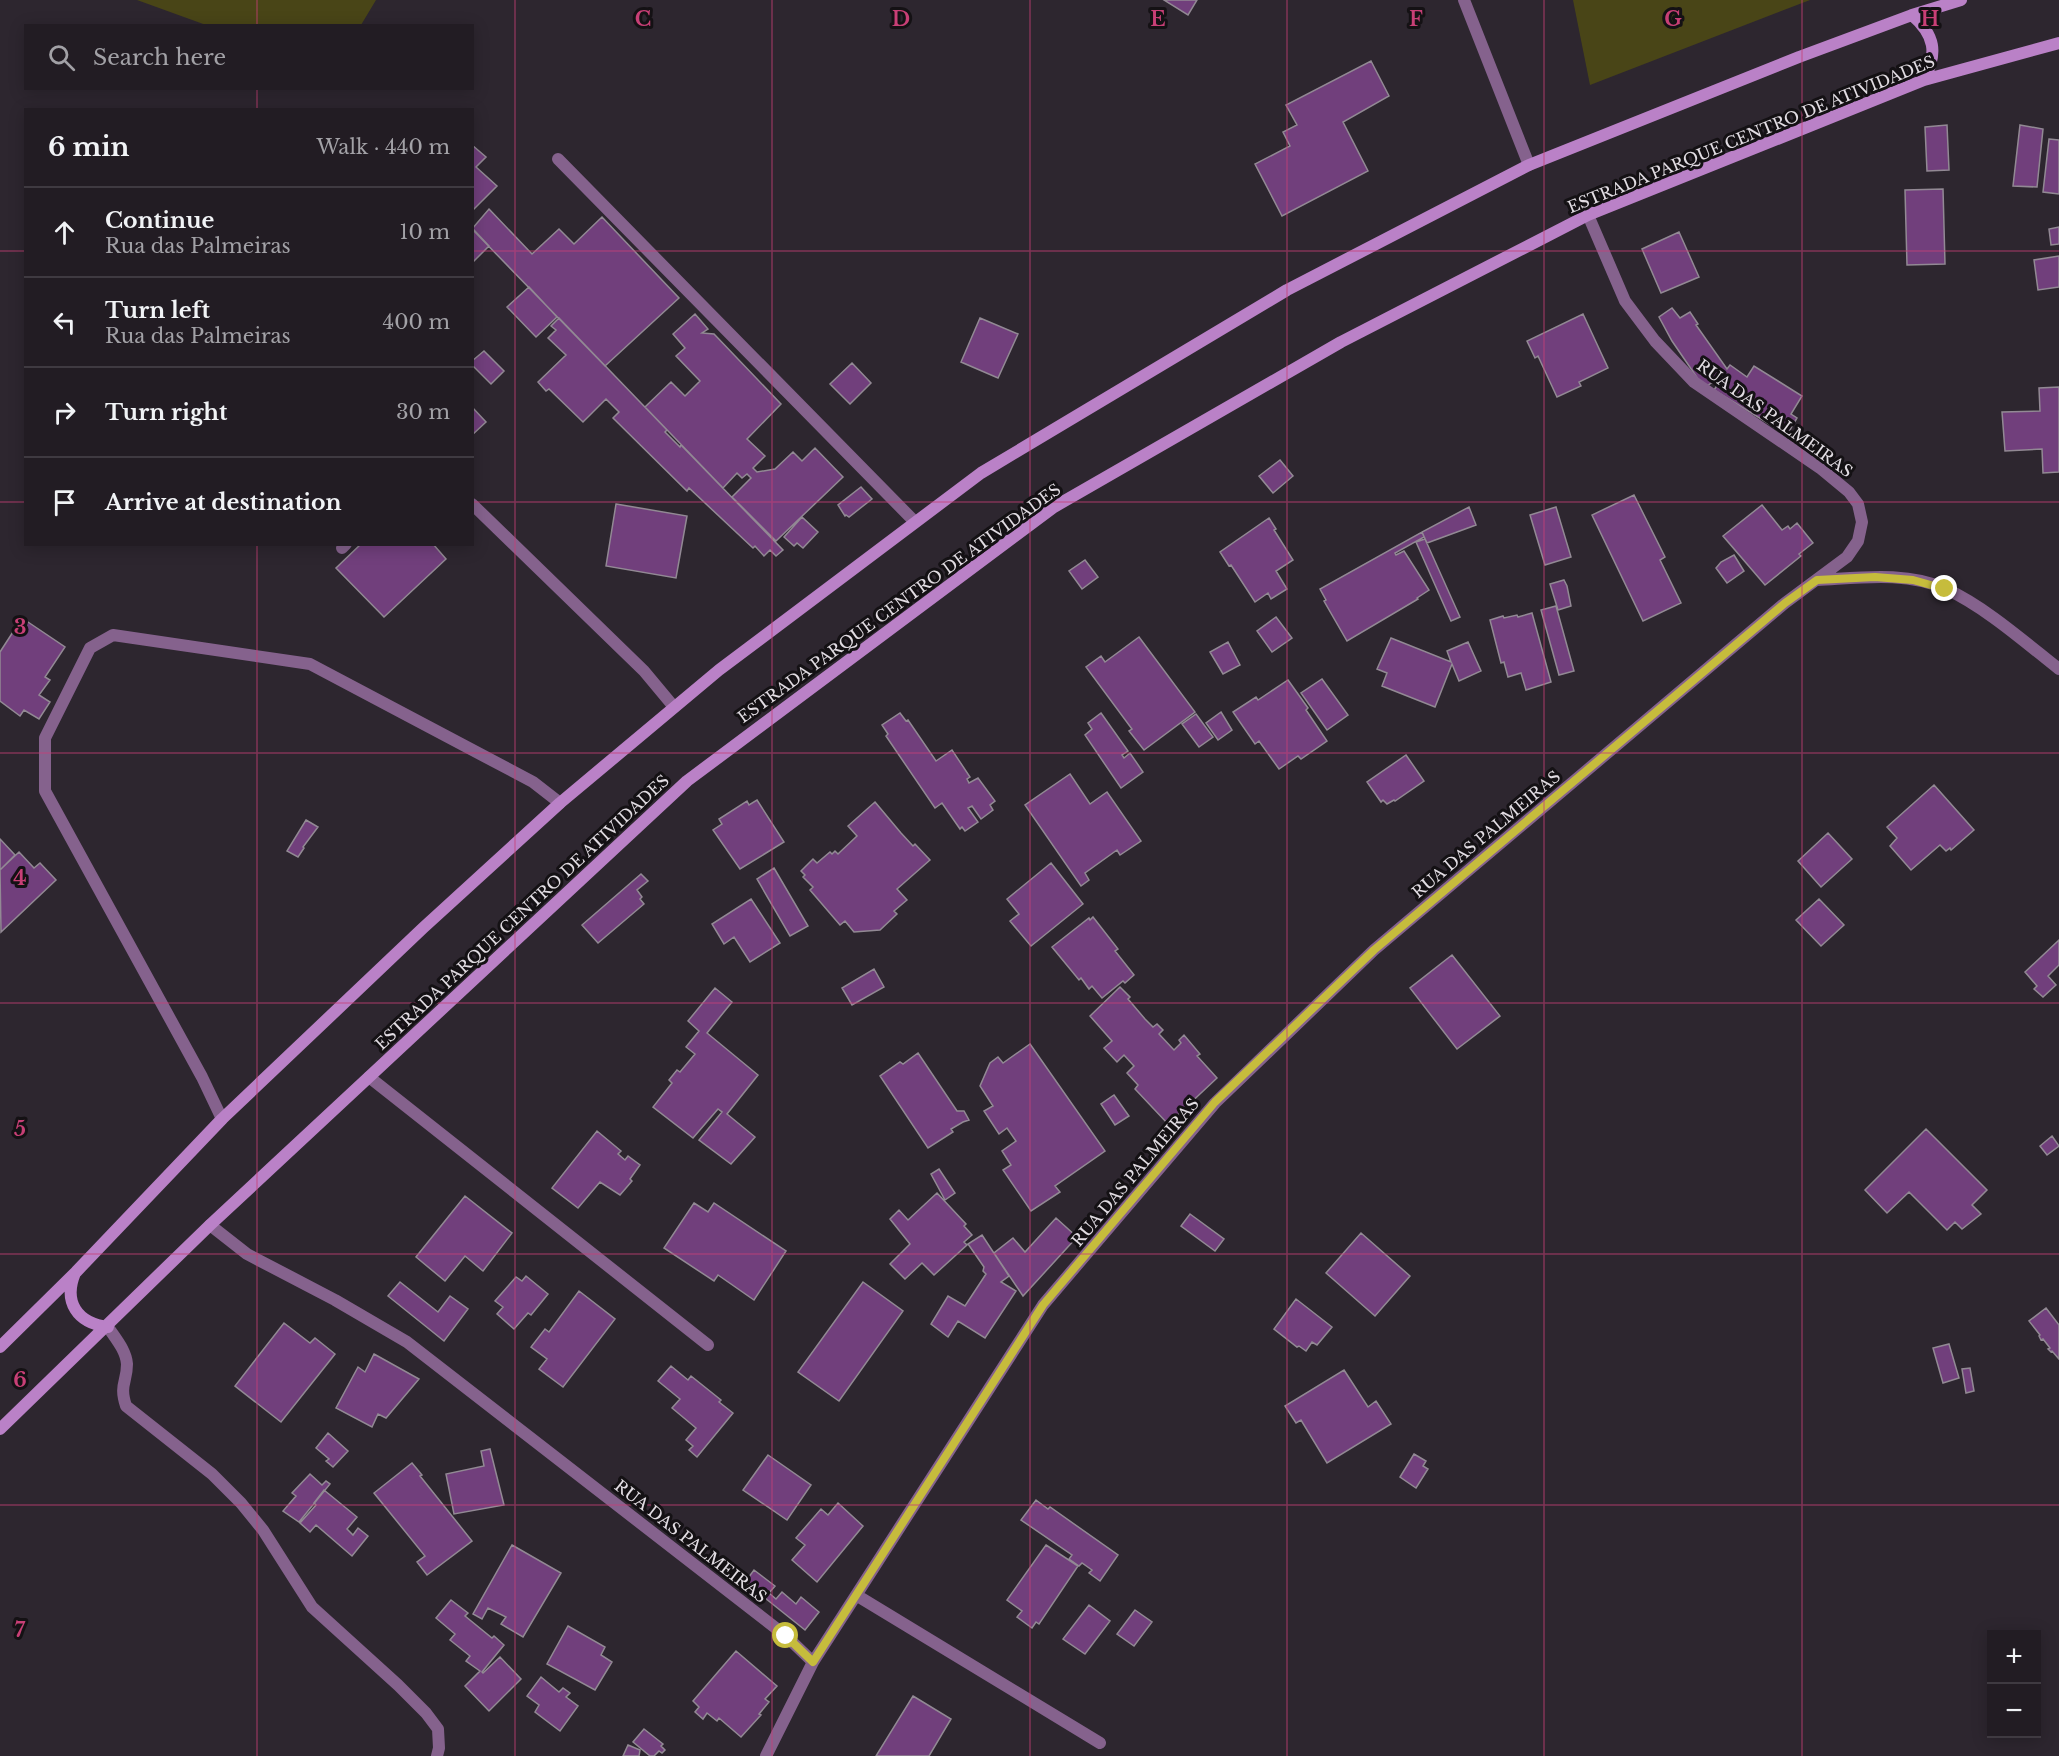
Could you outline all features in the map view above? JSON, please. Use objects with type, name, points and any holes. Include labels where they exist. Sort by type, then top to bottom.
[{"type":"main road","points":[[0,1347],[76,1272],[222,1119],[423,928],[560,803],[719,670],[981,473],[1287,290],[1529,165],[1799,57],[1912,15],[1961,0]]},
{"type":"main road","points":[[1912,15],[1923,25],[1934,52],[1931,67],[1924,80]]},
{"type":"main road","name":"ESTRADA PARQUE CENTRO DE ATIVIDADES","points":[[0,1429],[210,1225],[687,781],[1054,507],[1341,342],[1588,215],[1924,80],[2059,43]]},
{"type":"main road","points":[[76,1272],[71,1284],[71,1297],[75,1309],[83,1319],[95,1325],[108,1326]]},
{"type":"street","points":[[1464,0],[1529,165]]},
{"type":"street","points":[[558,159],[915,522]]},
{"type":"street","name":"RUA DAS PALMEIRAS","points":[[210,1225],[247,1254],[335,1300],[407,1342],[786,1636],[813,1662],[1043,1305],[1215,1102],[1374,950],[1785,603],[1846,557],[1858,541],[1862,522],[1858,504],[1849,492],[1820,468],[1694,382],[1655,341],[1625,302],[1588,215]]},
{"type":"street","points":[[474,506],[644,671],[674,707]]},
{"type":"street","points":[[1817,580],[1875,577],[1913,580],[1945,589],[1990,616],[2059,669]]},
{"type":"street","points":[[222,1119],[202,1077],[45,791],[45,738],[90,648],[113,635],[310,664],[533,782],[560,803]]},
{"type":"street","points":[[369,1077],[708,1345]]},
{"type":"street","points":[[108,1326],[125,1354],[127,1366],[122,1393],[126,1406],[212,1474],[241,1503],[262,1530],[312,1607],[426,1713],[438,1729],[437,1756]]},
{"type":"street","points":[[856,1595],[1100,1743]]},
{"type":"street","points":[[766,1756],[813,1662]]},
{"type":"shaded area","points":[[137,0],[376,0],[362,24],[203,24]]},
{"type":"shaded area","points":[[1573,0],[1810,0],[1590,85]]},
{"type":"building","points":[[1164,0],[1197,0],[1188,15]]},
{"type":"building","points":[[1371,61],[1389,96],[1343,122],[1368,171],[1282,216],[1255,164],[1290,146],[1283,132],[1297,125],[1286,105]]},
{"type":"building","points":[[1947,125],[1949,170],[1927,171],[1925,127]]},
{"type":"building","points":[[2020,125],[2043,129],[2037,187],[2013,186]]},
{"type":"building","points":[[2049,139],[2059,140],[2059,194],[2043,192]]},
{"type":"building","points":[[474,147],[486,157],[476,167],[497,186],[474,209]]},
{"type":"building","points":[[1943,189],[1945,264],[1907,265],[1905,190]]},
{"type":"building","points":[[489,209],[532,254],[559,229],[574,244],[602,217],[679,298],[605,366],[474,231],[474,227]]},
{"type":"building","points":[[2059,227],[2059,244],[2051,245],[2049,229]]},
{"type":"building","points":[[474,230],[489,246],[474,261]]},
{"type":"building","points":[[1679,232],[1699,277],[1661,293],[1642,249]]},
{"type":"building","points":[[2059,256],[2059,287],[2038,290],[2034,260]]},
{"type":"building","points":[[529,287],[557,317],[536,337],[507,307]]},
{"type":"building","points":[[1672,308],[1680,318],[1690,312],[1698,324],[1696,325],[1727,369],[1730,365],[1747,377],[1754,366],[1802,396],[1791,414],[1797,418],[1787,435],[1714,390],[1725,373],[1707,386],[1698,379],[1659,317]]},
{"type":"building","points":[[695,314],[708,329],[702,333],[714,334],[781,404],[747,439],[765,456],[753,468],[757,472],[775,469],[793,452],[802,461],[815,448],[843,477],[776,541],[732,497],[751,478],[747,474],[742,478],[737,473],[723,488],[645,407],[671,382],[685,396],[700,381],[676,356],[685,348],[673,334]]},
{"type":"building","points":[[1583,314],[1608,368],[1579,382],[1581,386],[1557,397],[1538,356],[1535,358],[1527,341]]},
{"type":"building","points":[[559,318],[667,430],[665,432],[680,447],[681,445],[783,550],[776,556],[770,550],[764,556],[755,546],[753,548],[689,488],[687,491],[613,418],[619,412],[606,399],[583,422],[549,389],[546,391],[538,382],[566,355],[548,338],[556,330],[551,326]]},
{"type":"building","points":[[980,318],[1018,334],[998,378],[961,362]]},
{"type":"building","points":[[484,351],[504,371],[491,384],[474,367],[474,359]]},
{"type":"building","points":[[852,363],[871,383],[850,404],[830,384]]},
{"type":"building","points":[[2059,387],[2059,472],[2043,473],[2042,449],[2005,451],[2002,412],[2040,411],[2039,388]]},
{"type":"building","points":[[474,409],[486,422],[474,433]]},
{"type":"building","points":[[1280,460],[1293,476],[1273,493],[1259,476]]},
{"type":"building","points":[[861,487],[872,499],[849,517],[845,516],[838,505]]},
{"type":"building","points":[[1634,495],[1665,557],[1660,560],[1681,603],[1643,621],[1592,515]]},
{"type":"building","points":[[616,504],[687,516],[676,578],[606,566]]},
{"type":"building","points":[[1762,505],[1782,530],[1788,526],[1790,529],[1797,523],[1813,543],[1799,554],[1801,556],[1765,585],[1723,536]]},
{"type":"building","points":[[1469,507],[1476,525],[1427,543],[1422,532]]},
{"type":"building","points":[[1556,507],[1571,557],[1545,565],[1530,515]]},
{"type":"building","points":[[802,517],[818,532],[803,548],[797,543],[794,546],[784,537]]},
{"type":"building","points":[[1269,518],[1293,560],[1276,571],[1287,589],[1271,599],[1268,593],[1255,602],[1220,552]]},
{"type":"building","points":[[1422,532],[1424,537],[1395,553],[1396,555],[1404,551],[1429,590],[1418,599],[1347,641],[1324,601],[1326,600],[1320,589]]},
{"type":"building","points":[[1425,539],[1460,617],[1451,621],[1416,542]]},
{"type":"building","points":[[359,546],[435,546],[446,559],[384,617],[336,568]]},
{"type":"building","points":[[1734,555],[1744,571],[1727,583],[1716,568],[1721,562]]},
{"type":"building","points":[[1085,560],[1098,577],[1082,589],[1069,571]]},
{"type":"building","points":[[1564,580],[1571,606],[1558,610],[1550,584]]},
{"type":"building","points":[[1556,606],[1574,671],[1559,675],[1541,610]]},
{"type":"building","points":[[1532,613],[1551,682],[1526,690],[1521,673],[1508,677],[1504,662],[1501,663],[1490,620],[1503,616],[1504,618],[1517,615],[1518,617]]},
{"type":"building","points":[[1276,617],[1292,638],[1272,652],[1257,631]]},
{"type":"building","points":[[22,618],[65,647],[45,677],[50,680],[39,695],[50,702],[39,719],[24,710],[20,716],[0,701],[0,652]]},
{"type":"building","points":[[1139,637],[1195,712],[1144,750],[1129,731],[1132,729],[1086,667],[1101,656],[1105,662]]},
{"type":"building","points":[[1391,638],[1451,662],[1447,651],[1468,642],[1481,671],[1459,681],[1452,664],[1435,707],[1382,686],[1387,673],[1377,669]]},
{"type":"building","points":[[1228,642],[1240,665],[1223,674],[1210,652]]},
{"type":"building","points":[[1322,679],[1348,715],[1327,730],[1301,693]]},
{"type":"building","points":[[1288,680],[1327,741],[1301,759],[1298,756],[1279,769],[1259,741],[1255,744],[1233,712],[1256,697],[1258,700]]},
{"type":"building","points":[[1221,712],[1232,730],[1218,740],[1206,723]]},
{"type":"building","points":[[900,713],[906,721],[908,720],[936,761],[952,750],[970,777],[967,779],[969,783],[978,778],[995,801],[990,805],[993,810],[981,819],[972,806],[968,808],[978,822],[965,831],[962,827],[960,829],[942,803],[935,808],[886,736],[888,734],[882,725]]},
{"type":"building","points":[[1101,713],[1128,751],[1122,755],[1124,758],[1130,753],[1143,772],[1121,788],[1085,735],[1092,729],[1088,723]]},
{"type":"building","points":[[1196,714],[1213,737],[1199,747],[1182,724]]},
{"type":"building","points":[[1406,755],[1424,781],[1395,801],[1387,804],[1383,800],[1381,802],[1367,782]]},
{"type":"building","points":[[1070,774],[1090,804],[1107,792],[1141,841],[1120,855],[1117,850],[1085,873],[1089,880],[1081,886],[1025,805]]},
{"type":"building","points":[[1934,785],[1974,830],[1951,850],[1950,848],[1946,851],[1940,845],[1911,870],[1890,846],[1897,838],[1887,827]]},
{"type":"building","points":[[757,800],[784,842],[740,869],[713,830],[722,824],[719,819],[747,801],[749,805]]},
{"type":"building","points":[[875,802],[913,846],[915,844],[930,860],[897,889],[907,900],[894,911],[897,914],[880,930],[854,932],[845,921],[840,925],[810,890],[813,887],[803,877],[805,875],[801,871],[813,859],[817,863],[830,852],[832,854],[835,851],[838,854],[857,836],[848,826]]},
{"type":"building","points":[[306,820],[318,827],[298,857],[287,851]]},
{"type":"building","points":[[1828,833],[1852,859],[1821,887],[1798,861]]},
{"type":"building","points":[[0,839],[15,855],[0,870]]},
{"type":"building","points":[[19,852],[34,868],[40,863],[56,880],[1,932],[0,870]]},
{"type":"building","points":[[1051,863],[1083,904],[1031,946],[1010,921],[1019,914],[1007,899]]},
{"type":"building","points":[[774,868],[808,926],[790,936],[757,879]]},
{"type":"building","points":[[641,874],[648,881],[637,890],[644,904],[598,943],[582,925]]},
{"type":"building","points":[[751,899],[780,943],[750,962],[734,937],[724,944],[712,924]]},
{"type":"building","points":[[1819,899],[1844,925],[1821,946],[1796,920]]},
{"type":"building","points":[[1093,917],[1118,949],[1115,951],[1134,975],[1102,998],[1092,986],[1089,989],[1081,978],[1079,980],[1052,947]]},
{"type":"building","points":[[2059,940],[2059,965],[2048,976],[2056,985],[2043,997],[2034,989],[2037,986],[2025,972]]},
{"type":"building","points":[[1452,955],[1500,1016],[1457,1049],[1410,988]]},
{"type":"building","points":[[874,969],[884,987],[852,1005],[842,988]]},
{"type":"building","points":[[1120,987],[1153,1027],[1157,1024],[1163,1030],[1159,1034],[1174,1050],[1181,1043],[1179,1040],[1184,1035],[1200,1054],[1197,1056],[1217,1078],[1168,1124],[1135,1089],[1138,1085],[1127,1073],[1134,1066],[1124,1055],[1117,1062],[1104,1048],[1112,1041],[1090,1016]]},
{"type":"building","points":[[715,988],[732,1002],[707,1033],[758,1075],[727,1114],[755,1137],[731,1164],[699,1140],[722,1112],[718,1109],[693,1138],[653,1107],[672,1083],[669,1080],[677,1070],[680,1072],[695,1054],[686,1047],[699,1031],[688,1021]]},
{"type":"building","points":[[1030,1044],[1105,1151],[1055,1186],[1060,1192],[1031,1211],[1003,1170],[1011,1165],[1002,1151],[1016,1141],[1007,1128],[999,1134],[984,1111],[993,1106],[980,1086],[990,1063],[998,1057],[1003,1063]]},
{"type":"building","points":[[918,1053],[957,1111],[964,1111],[969,1120],[951,1129],[953,1132],[928,1148],[880,1076]]},
{"type":"building","points":[[1114,1095],[1129,1116],[1115,1125],[1101,1104]]},
{"type":"building","points":[[1926,1129],[1987,1190],[1972,1205],[1981,1214],[1962,1229],[1955,1222],[1947,1230],[1909,1192],[1887,1213],[1865,1190]]},
{"type":"building","points":[[597,1131],[621,1151],[618,1154],[625,1160],[628,1156],[640,1165],[630,1179],[632,1181],[620,1195],[600,1182],[578,1208],[552,1188]]},
{"type":"building","points":[[2052,1136],[2059,1146],[2047,1155],[2040,1146]]},
{"type":"building","points":[[939,1169],[955,1193],[945,1200],[931,1174]]},
{"type":"building","points":[[937,1193],[966,1224],[964,1226],[972,1235],[964,1242],[967,1245],[934,1275],[922,1263],[905,1279],[890,1264],[910,1244],[890,1219],[899,1210],[908,1220]]},
{"type":"building","points":[[465,1196],[512,1233],[483,1271],[465,1256],[445,1281],[416,1257]]},
{"type":"building","points":[[694,1203],[708,1212],[714,1203],[786,1251],[754,1300],[718,1275],[714,1281],[664,1248]]},
{"type":"building","points":[[1190,1214],[1224,1239],[1215,1251],[1181,1226]]},
{"type":"building","points":[[1056,1218],[1077,1237],[1023,1296],[994,1253],[1013,1238],[1025,1252]]},
{"type":"building","points":[[1361,1233],[1410,1276],[1375,1316],[1326,1273]]},
{"type":"building","points":[[982,1235],[1009,1276],[1001,1282],[1016,1291],[985,1338],[958,1321],[948,1337],[931,1324],[948,1296],[965,1306],[986,1274],[983,1271],[984,1267],[968,1244]]},
{"type":"building","points":[[526,1276],[548,1294],[531,1315],[528,1313],[514,1329],[497,1314],[503,1307],[495,1301],[516,1277],[522,1281]]},
{"type":"building","points":[[400,1282],[438,1312],[450,1296],[468,1309],[444,1341],[388,1296]]},
{"type":"building","points":[[863,1282],[903,1311],[839,1401],[798,1372]]},
{"type":"building","points":[[579,1291],[615,1319],[563,1387],[539,1369],[547,1359],[531,1347],[545,1329],[549,1332]]},
{"type":"building","points":[[1296,1299],[1332,1327],[1317,1345],[1312,1342],[1306,1351],[1297,1347],[1274,1329]]},
{"type":"building","points":[[2046,1308],[2059,1325],[2059,1359],[2048,1349],[2050,1348],[2043,1339],[2041,1340],[2040,1335],[2029,1321]]},
{"type":"building","points":[[284,1323],[310,1343],[315,1338],[335,1354],[281,1422],[235,1386]]},
{"type":"building","points":[[1949,1344],[1959,1378],[1943,1383],[1933,1348]]},
{"type":"building","points":[[374,1354],[419,1379],[386,1418],[378,1414],[372,1427],[336,1408],[358,1367],[365,1372]]},
{"type":"building","points":[[671,1366],[688,1380],[691,1376],[721,1400],[719,1402],[733,1413],[697,1457],[689,1450],[693,1446],[686,1440],[696,1428],[672,1408],[680,1399],[658,1381]]},
{"type":"building","points":[[1970,1368],[1974,1391],[1966,1393],[1962,1369]]},
{"type":"building","points":[[1344,1370],[1368,1407],[1376,1401],[1391,1424],[1327,1463],[1301,1420],[1296,1423],[1285,1406]]},
{"type":"building","points":[[328,1433],[348,1451],[333,1467],[326,1461],[329,1459],[316,1448]]},
{"type":"building","points":[[490,1449],[504,1505],[454,1514],[446,1474],[484,1466],[481,1451]]},
{"type":"building","points":[[1414,1454],[1426,1461],[1423,1466],[1428,1469],[1416,1488],[1400,1477]]},
{"type":"building","points":[[768,1455],[811,1485],[787,1520],[743,1490]]},
{"type":"building","points":[[412,1463],[472,1541],[427,1575],[417,1562],[425,1556],[374,1493]]},
{"type":"building","points":[[310,1474],[322,1485],[326,1481],[330,1484],[299,1522],[283,1511],[296,1496],[292,1493]]},
{"type":"building","points":[[324,1490],[357,1517],[347,1529],[353,1535],[358,1528],[368,1536],[352,1556],[316,1525],[310,1532],[300,1523],[316,1505],[314,1503]]},
{"type":"building","points":[[1036,1500],[1048,1509],[1050,1507],[1118,1555],[1100,1581],[1089,1573],[1092,1570],[1082,1563],[1079,1566],[1069,1559],[1072,1555],[1021,1520]]},
{"type":"building","points":[[838,1503],[863,1526],[817,1582],[792,1560],[805,1545],[796,1538],[821,1509],[828,1515]]},
{"type":"building","points":[[512,1545],[561,1573],[523,1637],[501,1624],[506,1617],[488,1608],[482,1619],[473,1614]]},
{"type":"building","points":[[1046,1545],[1078,1566],[1039,1624],[1036,1622],[1032,1628],[1017,1617],[1022,1611],[1007,1600]]},
{"type":"building","points":[[754,1570],[775,1586],[769,1593],[776,1599],[782,1592],[796,1604],[801,1597],[819,1612],[805,1630],[745,1582]]},
{"type":"building","points":[[451,1600],[468,1613],[465,1616],[504,1645],[482,1672],[500,1657],[521,1679],[489,1711],[465,1686],[480,1671],[466,1661],[470,1656],[450,1640],[455,1634],[436,1618]]},
{"type":"building","points":[[1089,1605],[1110,1621],[1085,1654],[1063,1639]]},
{"type":"building","points":[[1135,1610],[1152,1622],[1134,1646],[1117,1634]]},
{"type":"building","points":[[568,1626],[605,1647],[601,1655],[612,1662],[595,1690],[547,1664]]},
{"type":"building","points":[[736,1651],[777,1686],[765,1699],[769,1702],[759,1714],[761,1715],[741,1737],[719,1718],[717,1721],[707,1713],[703,1719],[695,1712],[699,1707],[693,1701]]},
{"type":"building","points":[[541,1677],[559,1692],[563,1688],[570,1693],[566,1697],[578,1706],[560,1731],[535,1712],[539,1705],[527,1696]]},
{"type":"building","points":[[913,1696],[951,1719],[929,1756],[876,1756]]},
{"type":"building","points":[[644,1729],[663,1744],[661,1746],[665,1750],[662,1753],[659,1751],[654,1756],[650,1756],[633,1742]]},
{"type":"building","points":[[628,1745],[640,1750],[639,1756],[623,1756]]},
{"type":"route","points":[[786,1636],[813,1662],[1043,1305],[1215,1102],[1374,950],[1785,603],[1817,580],[1875,577],[1913,580],[1945,589]]}]
